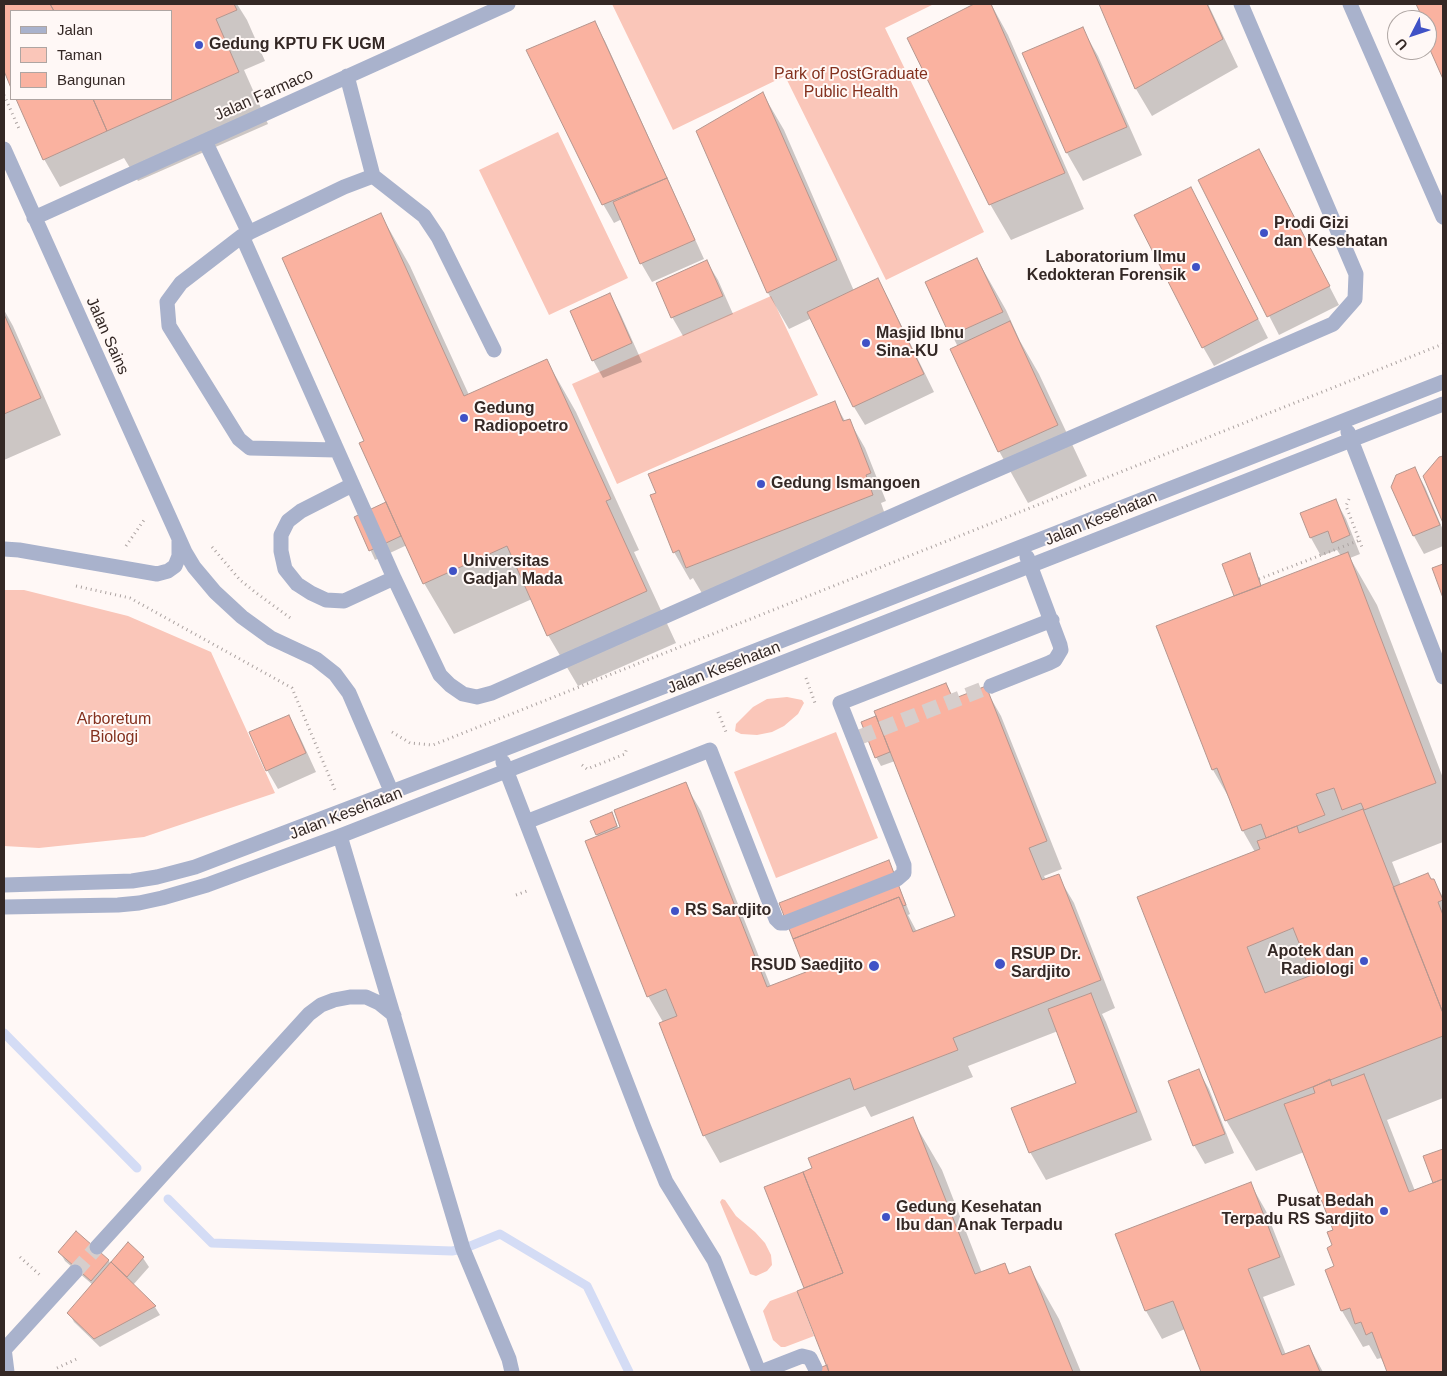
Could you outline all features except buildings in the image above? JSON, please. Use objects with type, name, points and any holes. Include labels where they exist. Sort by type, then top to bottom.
[{"type":"street","name":"Jalan Farmaco","points":[[34,218],[508,4]]},
{"type":"street","points":[[205,140],[336,450],[440,675],[450,685],[464,694],[477,697],[492,693],[962,485],[1333,324],[1354,299],[1356,274],[1241,4]]},
{"type":"street","points":[[1350,4],[1443,217]]},
{"type":"street","points":[[347,76],[373,176],[424,216],[438,237],[494,350]]},
{"type":"street","name":"Jalan Sains","points":[[4,149],[185,552],[199,573],[242,617],[271,638],[316,659],[335,674],[349,693],[392,793]]},
{"type":"street","points":[[336,450],[250,448],[239,439],[168,326],[167,302],[182,283],[245,235],[344,187],[373,176]]},
{"type":"street","name":"Jalan Kesehatan","points":[[4,885],[113,883],[157,877],[196,867],[344,812],[1443,382]]},
{"type":"street","name":"Jalan Kesehatan","points":[[4,907],[118,905],[162,898],[207,885],[340,836],[1443,404]]},
{"type":"street","points":[[1343,421],[1443,677]]},
{"type":"street","points":[[352,485],[301,511],[288,521],[281,535],[281,551],[285,568],[297,584],[326,600],[344,601],[394,578]]},
{"type":"street","points":[[4,549],[157,574],[163,573],[175,566],[178,561],[180,550],[178,537]]},
{"type":"street","points":[[991,686],[1049,663],[1058,656],[1061,650],[1052,620],[1023,546]]},
{"type":"street","points":[[526,822],[710,750],[776,918],[780,923],[785,923],[896,879],[904,873],[904,865],[857,738],[840,703],[1052,620]]},
{"type":"street","points":[[499,751],[666,1182],[714,1260],[760,1372],[802,1356],[810,1358],[815,1368]]},
{"type":"street","points":[[340,836],[463,1249],[509,1359],[512,1372]]},
{"type":"street","points":[[97,1247],[309,1014],[321,1005],[334,1000],[366,997],[379,1003],[394,1015]]},
{"type":"street","points":[[7,1372],[4,1349],[75,1272]]},
{"type":"path","points":[[390,730],[410,742],[433,745],[1443,344]]},
{"type":"path","points":[[1350,496],[1346,506],[1362,547]]},
{"type":"path","points":[[124,550],[144,520],[140,511]]},
{"type":"path","points":[[1259,579],[1360,540]]},
{"type":"path","points":[[208,541],[240,580],[272,606],[297,622]]},
{"type":"path","points":[[73,586],[130,598],[292,688],[344,812]]},
{"type":"path","points":[[806,678],[815,702]]},
{"type":"path","points":[[718,712],[727,734]]},
{"type":"path","points":[[516,895],[532,889]]},
{"type":"path","points":[[57,1368],[80,1358]]},
{"type":"green space","name":"Park of PostGraduate Public Health","points":[[612,4],[934,4],[885,28],[984,232],[886,280],[785,76],[673,130]]},
{"type":"green space","points":[[558,132],[628,278],[549,315],[479,170]]},
{"type":"green space","points":[[771,296],[818,395],[617,484],[572,384]]},
{"type":"green space","name":"Arboretum Biologi","points":[[4,590],[24,590],[128,616],[211,652],[275,793],[144,837],[39,848],[4,846]]},
{"type":"green space","points":[[787,697],[802,700],[804,703],[798,714],[784,726],[772,732],[757,735],[741,734],[735,731],[736,724],[753,707],[767,699]]},
{"type":"green space","points":[[836,732],[878,838],[776,878],[734,772]]},
{"type":"green space","points":[[722,1199],[725,1200],[736,1216],[765,1243],[771,1255],[772,1265],[767,1271],[756,1276],[750,1274],[720,1202]]},
{"type":"green space","points":[[797,1291],[814,1336],[781,1347],[773,1340],[763,1311],[770,1301]]},
{"type":"waterway","points":[[4,1033],[137,1168]]},
{"type":"waterway","points":[[168,1199],[212,1243],[452,1251],[463,1249],[500,1234],[587,1286],[629,1372]]},
{"type":"tunnel","points":[[860,737],[991,686]]},
{"type":"tunnel","points":[[75,1272],[97,1247]]},
{"type":"place","name":"Gedung KPTU FK UGM","points":[[199,45]]},
{"type":"place","name":"Prodi Gizi dan Kesehatan","points":[[1264,233]]},
{"type":"place","name":"Laboratorium Ilmu Kedokteran Forensik","points":[[1196,267]]},
{"type":"place","name":"Masjid Ibnu Sina-KU","points":[[866,343]]},
{"type":"place","name":"Gedung Radiopoetro","points":[[464,418]]},
{"type":"place","name":"Gedung Ismangoen","points":[[761,484]]},
{"type":"place","name":"Universitas Gadjah Mada","points":[[453,571]]},
{"type":"place","name":"RS Sardjito","points":[[675,911]]},
{"type":"place","name":"Apotek dan Radiologi","points":[[1364,961]]},
{"type":"place","name":"RSUP Dr. Sardjito","points":[[1000,964]]},
{"type":"place","name":"RSUD Saedjito","points":[[874,966]]},
{"type":"place","name":"Pusat Bedah Terpadu RS Sardjito","points":[[1384,1211]]},
{"type":"place","name":"Gedung Kesehatan Ibu dan Anak Terpadu","points":[[886,1217]]}]
